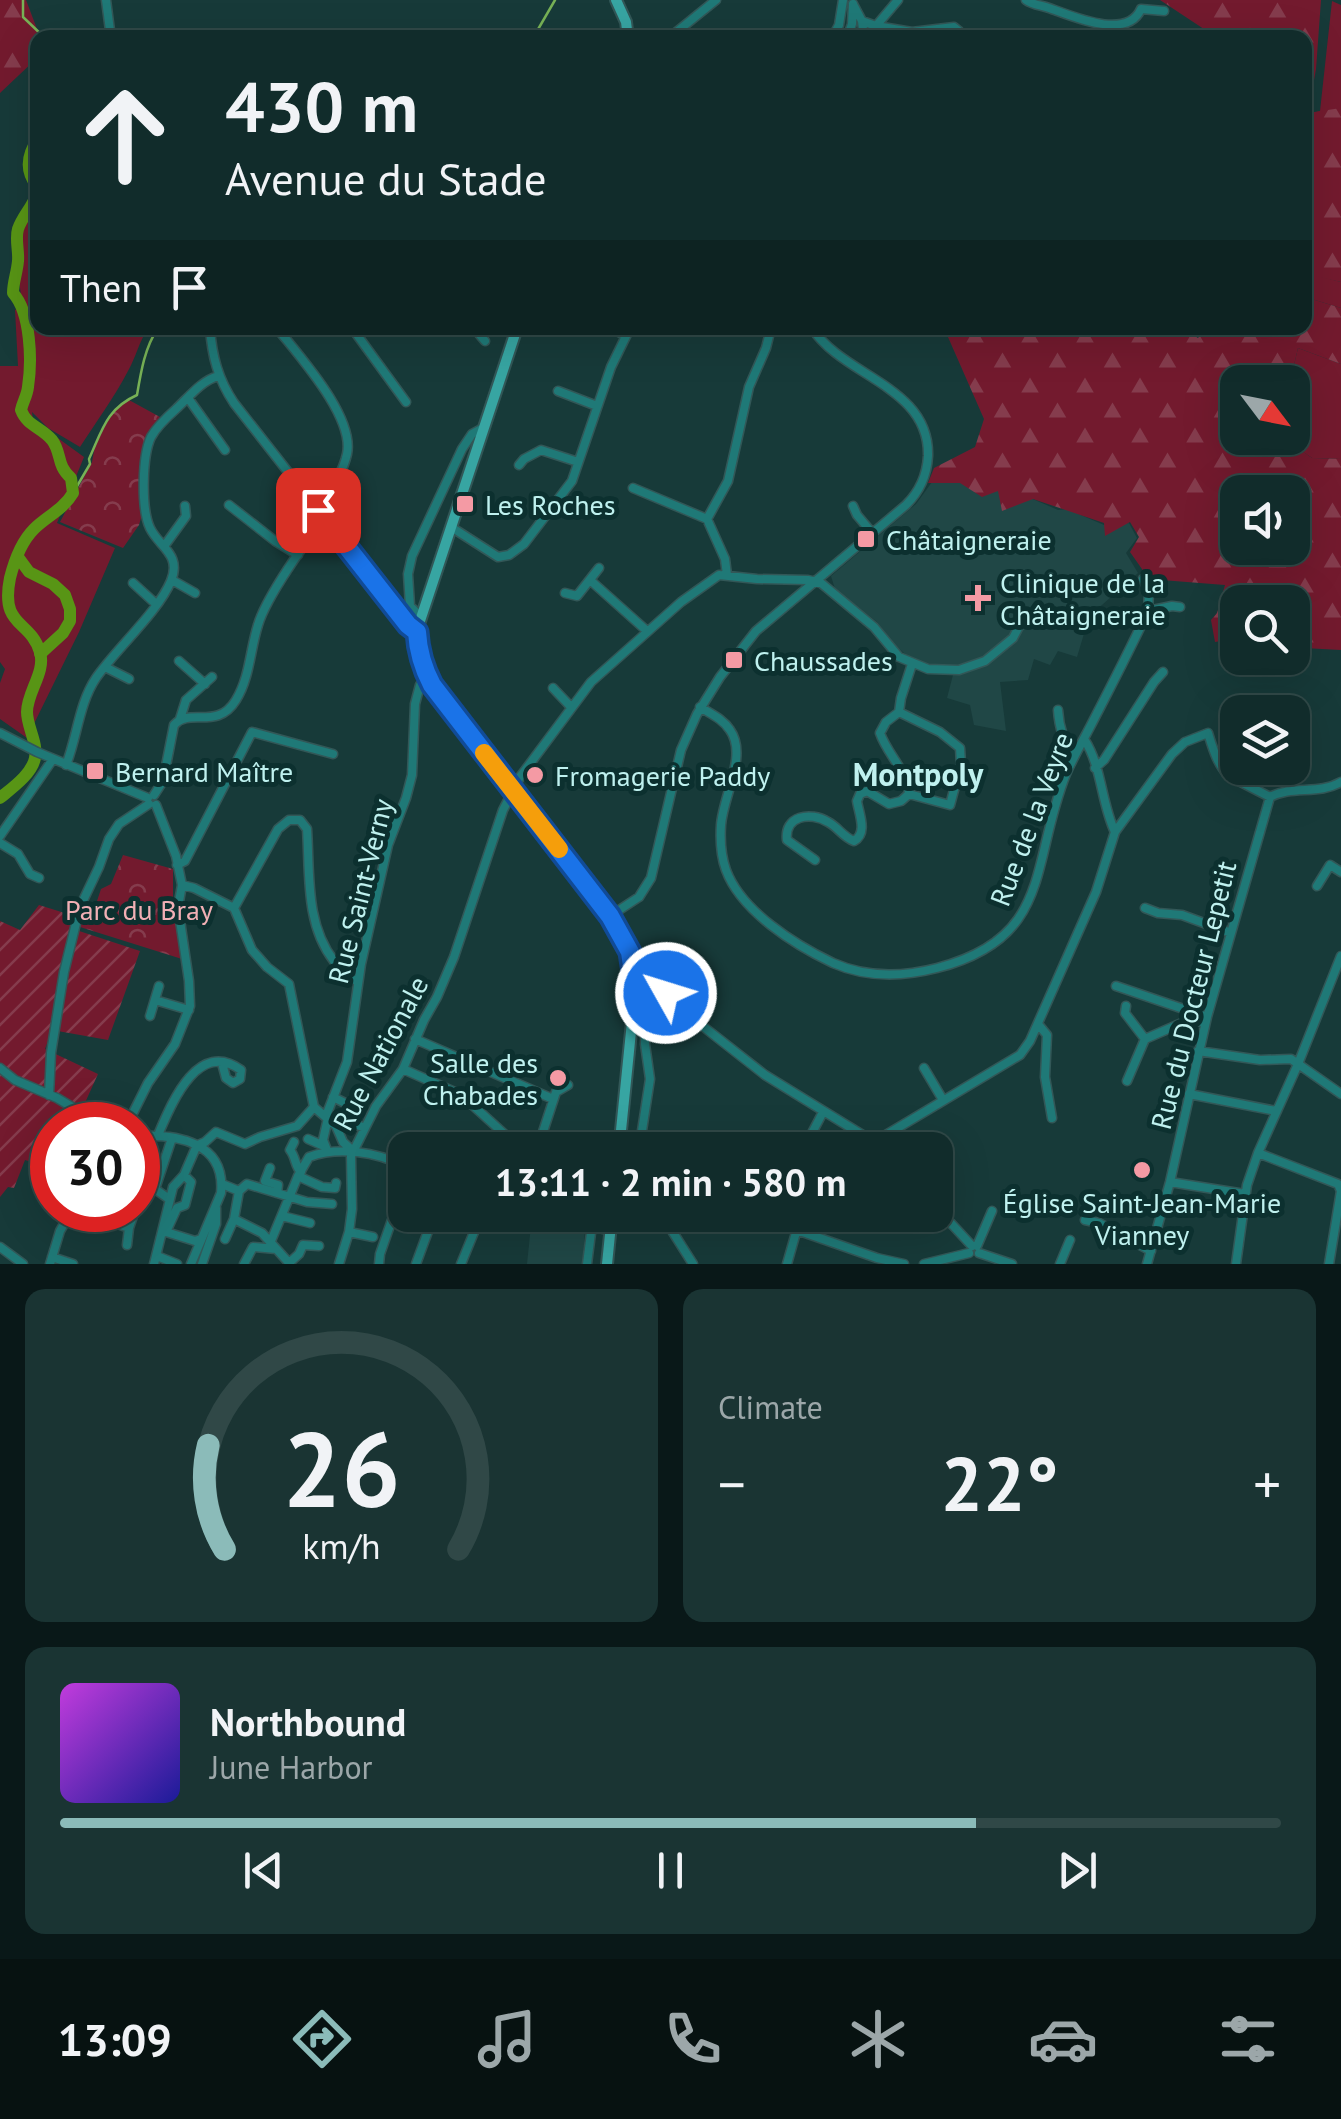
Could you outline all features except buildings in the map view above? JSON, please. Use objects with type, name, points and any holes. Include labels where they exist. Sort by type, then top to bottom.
[{"type":"main road","points":[[616,0],[627,30]]},
{"type":"main road","points":[[515,335],[421,617],[418,648],[429,679],[610,916],[630,952],[640,1001],[622,1132]]},
{"type":"main road","points":[[607,1264],[610,1232]]},
{"type":"street","points":[[106,0],[110,30]]},
{"type":"street","points":[[681,30],[716,0]]},
{"type":"street","points":[[836,30],[842,0]]},
{"type":"street","points":[[876,26],[898,0]]},
{"type":"street","points":[[1026,0],[1078,20],[1104,24],[1128,22],[1139,15],[1139,4],[1164,11]]},
{"type":"street","points":[[852,2],[857,29],[876,26],[900,30]]},
{"type":"street","points":[[926,30],[957,30]]},
{"type":"street","points":[[211,335],[218,376],[234,403],[417,632]]},
{"type":"street","points":[[283,335],[337,407],[348,448],[318,510]]},
{"type":"street","points":[[357,335],[406,402]]},
{"type":"street","points":[[480,335],[485,341]]},
{"type":"street","points":[[451,526],[498,557],[510,556],[524,544],[572,481],[611,367],[627,335]]},
{"type":"street","points":[[707,520],[728,481],[749,387],[769,335]]},
{"type":"street","points":[[610,916],[638,897],[651,878],[678,761],[700,707],[720,677],[756,632],[912,499],[922,482],[928,454],[918,416],[908,403],[832,352],[818,335]]},
{"type":"street","points":[[66,765],[94,681],[172,580],[172,560],[148,525],[146,510],[145,456],[154,432],[206,382],[218,376]]},
{"type":"street","points":[[558,391],[597,406]]},
{"type":"street","points":[[188,398],[225,450]]},
{"type":"street","points":[[421,617],[410,606],[408,574],[412,556],[462,449],[472,434],[483,428]]},
{"type":"street","points":[[519,464],[541,450],[578,462]]},
{"type":"street","points":[[634,488],[707,520],[728,575],[816,581],[866,620],[898,657],[912,664],[941,671],[976,666],[1013,638],[1022,621]]},
{"type":"street","points":[[229,505],[298,555]]},
{"type":"street","points":[[165,546],[186,516],[185,506]]},
{"type":"street","points":[[854,506],[856,515],[872,534]]},
{"type":"street","points":[[180,719],[212,718],[234,703],[250,664],[259,620],[298,555],[327,521]]},
{"type":"street","points":[[565,593],[576,596],[599,568]]},
{"type":"street","name":"Rue Nationale","points":[[339,1264],[352,1209],[353,1151],[376,1106],[403,1069],[438,997],[512,790],[591,682],[710,580],[728,575]]},
{"type":"street","points":[[1144,579],[1149,590],[1148,611],[1180,608]]},
{"type":"street","points":[[172,580],[195,593]]},
{"type":"street","points":[[590,580],[648,631]]},
{"type":"street","points":[[132,582],[156,604]]},
{"type":"street","name":"Rue de la Veyre","points":[[700,707],[724,722],[736,744],[737,757],[721,824],[722,855],[737,891],[759,916],[811,951],[853,970],[876,975],[920,972],[960,962],[994,944],[1016,924],[1030,902],[1061,788],[1148,611]]},
{"type":"street","points":[[179,661],[204,684]]},
{"type":"street","points":[[900,712],[912,664]]},
{"type":"street","points":[[105,667],[128,679]]},
{"type":"street","points":[[1096,768],[1164,672]]},
{"type":"street","points":[[49,1095],[51,1053],[64,972],[80,906],[118,824],[152,800],[160,788],[174,724],[180,719],[186,700],[212,677]]},
{"type":"street","name":"Rue Saint-Verny","points":[[326,1148],[327,1116],[348,1062],[358,980],[388,844],[412,776],[415,704],[420,685],[429,679]]},
{"type":"street","points":[[553,688],[571,707]]},
{"type":"street","points":[[1058,710],[1063,735],[1074,756]]},
{"type":"street","points":[[815,860],[786,840],[786,830],[792,821],[801,817],[826,820],[854,841],[860,838],[862,830],[856,801],[860,794],[872,792],[889,804],[909,794],[909,783],[880,733],[886,722],[900,712]]},
{"type":"street","points":[[900,712],[940,732],[960,748],[962,764],[950,806],[909,794]]},
{"type":"street","points":[[178,865],[185,861],[252,732],[332,754]]},
{"type":"street","points":[[0,733],[152,800],[164,822],[182,885],[178,906],[189,981],[189,1010],[176,1044],[138,1102]]},
{"type":"street","points":[[890,1132],[1020,1055],[1038,1024],[1096,892],[1115,832],[1185,742],[1208,734],[1224,771],[1270,796],[1323,789],[1341,782]]},
{"type":"street","points":[[1084,739],[1115,832]]},
{"type":"street","points":[[39,878],[30,874],[18,854],[0,840],[53,759]]},
{"type":"street","name":"Rue du Docteur Lepetit","points":[[1147,1264],[1170,1182],[1206,1020],[1270,796]]},
{"type":"street","points":[[504,810],[525,806]]},
{"type":"street","points":[[234,908],[278,829],[289,820],[300,820],[307,830],[312,909],[319,939],[345,976],[358,980]]},
{"type":"street","points":[[1316,886],[1330,865],[1341,872]]},
{"type":"street","points":[[182,885],[234,908],[252,950],[289,984],[314,1107],[327,1116],[353,1151]]},
{"type":"street","points":[[1145,908],[1231,932]]},
{"type":"street","points":[[1236,1264],[1246,1194],[1258,1153],[1341,956]]},
{"type":"street","points":[[634,980],[674,996],[700,1024],[765,1075],[857,1132]]},
{"type":"street","points":[[150,1016],[159,986]]},
{"type":"street","points":[[1116,986],[1206,1020]]},
{"type":"street","points":[[642,1132],[650,1078],[640,1001],[657,992]]},
{"type":"street","points":[[155,1000],[189,1010]]},
{"type":"street","points":[[1126,1006],[1125,1013],[1145,1039]]},
{"type":"street","points":[[1127,1080],[1145,1039],[1191,1019],[1206,1020]]},
{"type":"street","points":[[1038,1024],[1047,1036],[1045,1077],[1052,1118]]},
{"type":"street","points":[[416,1039],[553,1099]]},
{"type":"street","points":[[1198,1051],[1260,1060],[1291,1059],[1341,1094]]},
{"type":"street","points":[[160,1130],[172,1101],[184,1085],[206,1063],[222,1063]]},
{"type":"street","points":[[0,1068],[15,1080],[61,1102]]},
{"type":"street","points":[[924,1068],[943,1100]]},
{"type":"street","points":[[403,1069],[457,1093],[502,1132]]},
{"type":"street","points":[[543,1132],[556,1092],[568,1084]]},
{"type":"street","points":[[1188,1094],[1276,1111]]},
{"type":"street","points":[[332,1097],[351,1106],[337,1128]]},
{"type":"street","points":[[178,1264],[156,1260],[173,1187],[184,1175],[197,1145],[216,1132],[245,1144],[298,1126],[314,1107]]},
{"type":"street","points":[[813,1132],[823,1112]]},
{"type":"street","points":[[344,1120],[365,1128]]},
{"type":"street","points":[[160,1135],[197,1145],[213,1156],[222,1184],[216,1224],[203,1261]]},
{"type":"street","points":[[169,1199],[155,1189],[172,1138]]},
{"type":"street","points":[[308,1139],[341,1153],[353,1151],[388,1158]]},
{"type":"street","points":[[294,1142],[290,1150],[296,1157],[298,1177]]},
{"type":"street","points":[[274,1264],[274,1245],[282,1216],[298,1177],[309,1157],[326,1148]]},
{"type":"street","points":[[1258,1153],[1338,1184],[1341,1191],[1328,1264]]},
{"type":"street","points":[[270,1168],[265,1181],[278,1185],[277,1192]]},
{"type":"street","points":[[164,1232],[178,1206],[186,1205],[191,1182],[184,1175]]},
{"type":"street","points":[[298,1177],[322,1187],[335,1188],[336,1184]]},
{"type":"street","points":[[1170,1182],[1246,1194]]},
{"type":"street","points":[[222,1184],[239,1191]]},
{"type":"street","points":[[225,1239],[234,1220],[239,1191],[246,1184],[306,1202],[332,1204]]},
{"type":"street","points":[[189,1263],[216,1208]]},
{"type":"street","points":[[924,1264],[974,1250],[992,1211]]},
{"type":"street","points":[[282,1216],[310,1223]]},
{"type":"street","points":[[234,1220],[258,1230],[290,1264],[303,1245],[319,1246]]},
{"type":"street","points":[[1085,1220],[1098,1223],[1150,1252]]},
{"type":"street","points":[[953,1226],[974,1250],[995,1262],[1012,1264]]},
{"type":"street","points":[[60,1232],[51,1261],[73,1264]]},
{"type":"street","points":[[126,1245],[128,1232]]},
{"type":"street","points":[[164,1232],[201,1239]]},
{"type":"street","points":[[348,1232],[373,1237]]},
{"type":"street","points":[[379,1264],[388,1232]]},
{"type":"street","points":[[416,1264],[428,1232]]},
{"type":"street","points":[[461,1264],[475,1232]]},
{"type":"street","points":[[587,1264],[591,1232]]},
{"type":"street","points":[[673,1232],[693,1264]]},
{"type":"street","points":[[787,1264],[796,1232]]},
{"type":"street","points":[[803,1232],[904,1264]]},
{"type":"street","points":[[1060,1264],[1070,1240]]},
{"type":"street","points":[[244,1264],[254,1247],[274,1245]]},
{"type":"street","points":[[0,1247],[23,1264]]},
{"type":"shaded area","name":"Clinique de la Châtaigneraie","points":[[977,475],[1104,525],[1129,523],[1137,538],[1126,553],[1138,573],[1083,618],[1086,627],[1077,657],[1058,651],[1050,665],[1034,659],[1028,680],[1000,682],[1006,731],[974,725],[970,705],[947,698],[953,675],[950,668],[916,662],[904,653],[877,622],[835,589],[831,576],[916,504],[932,482]]},
{"type":"shaded area","points":[[530,1232],[585,1232],[583,1264],[527,1264]]},
{"type":"green space","points":[[0,0],[26,0],[37,30],[30,30],[30,65],[0,93]]},
{"type":"green space","points":[[1160,0],[1321,0],[1312,91],[1312,30],[1205,30]]},
{"type":"green space","points":[[1332,1],[1341,5],[1341,213],[1312,126],[1312,113],[1320,111]]},
{"type":"green space","points":[[1341,108],[1341,282],[1312,276],[1312,112]]},
{"type":"green space","points":[[30,216],[30,335],[144,335],[123,381],[80,447],[48,428],[32,412],[33,420],[84,457],[57,523],[115,548],[27,738],[0,719],[0,683],[5,669],[0,662],[0,366],[18,366],[15,310],[23,304],[19,273],[26,217]]},
{"type":"green space","points":[[1312,275],[1341,282],[1341,308],[1312,299]]},
{"type":"green space","points":[[1312,299],[1341,308],[1341,364],[1298,348],[1294,365],[1220,365],[1220,455],[1341,459],[1341,650],[1310,648],[1310,585],[1225,585],[1149,579],[1130,552],[1139,537],[1130,522],[1105,536],[1104,523],[1033,499],[1002,511],[998,491],[982,497],[960,483],[928,483],[934,468],[975,447],[984,419],[949,335],[1312,335]]},
{"type":"green space","points":[[1298,348],[1341,364],[1341,459],[1308,455],[1310,365],[1294,365]]},
{"type":"green space","points":[[129,400],[160,417],[142,453],[141,518],[123,548],[60,522],[92,462],[108,420],[115,409]]},
{"type":"green space","points":[[1220,602],[1220,641],[1215,642],[1211,620]]},
{"type":"green space","name":"Parc du Bray","points":[[123,855],[173,869],[182,959],[80,927],[86,909],[94,910],[101,889],[111,884]]},
{"type":"green space","points":[[39,905],[71,915],[70,928],[140,951],[108,1040],[52,1030],[45,1049],[98,1074],[85,1102],[30,1102],[30,1161],[25,1160],[14,1188],[8,1187],[0,1197],[0,921],[20,930]]},
{"type":"waterway","points":[[23,0],[23,17],[37,30]]},
{"type":"waterway","points":[[538,30],[555,0]]},
{"type":"waterway","points":[[30,159],[30,169]]},
{"type":"waterway","points":[[0,798],[26,775],[35,758],[27,712],[41,660],[35,641],[12,615],[10,578],[30,534],[73,493],[71,478],[55,445],[21,410],[28,387],[30,351],[24,312],[13,289],[18,229],[30,208]]},
{"type":"waterway","points":[[73,493],[90,464],[106,422],[118,407],[137,395],[154,335]]},
{"type":"waterway","points":[[18,557],[29,572],[65,595],[70,609],[70,621],[63,633],[40,654]]},
{"type":"slow traffic","points":[[484,753],[559,849]]},
{"type":"place","name":"Les Roches","points":[[465,504]]},
{"type":"place","name":"Châtaigneraie","points":[[866,539]]},
{"type":"place","name":"Clinique de la Châtaigneraie","points":[[978,598]]},
{"type":"place","name":"Chaussades","points":[[734,660]]},
{"type":"place","name":"Bernard Maître","points":[[95,771]]},
{"type":"place","name":"Fromagerie Paddy","points":[[535,775]]},
{"type":"place","name":"Salle des Chabades","points":[[558,1078]]},
{"type":"place","name":"Église Saint-Jean-Marie Vianney","points":[[1142,1170]]},
{"type":"district","name":"Montpoly","points":[[918,774]]},
{"type":"route","points":[[318,510],[417,632],[418,648],[432,685],[610,916],[630,952],[634,980],[666,993]]}]
